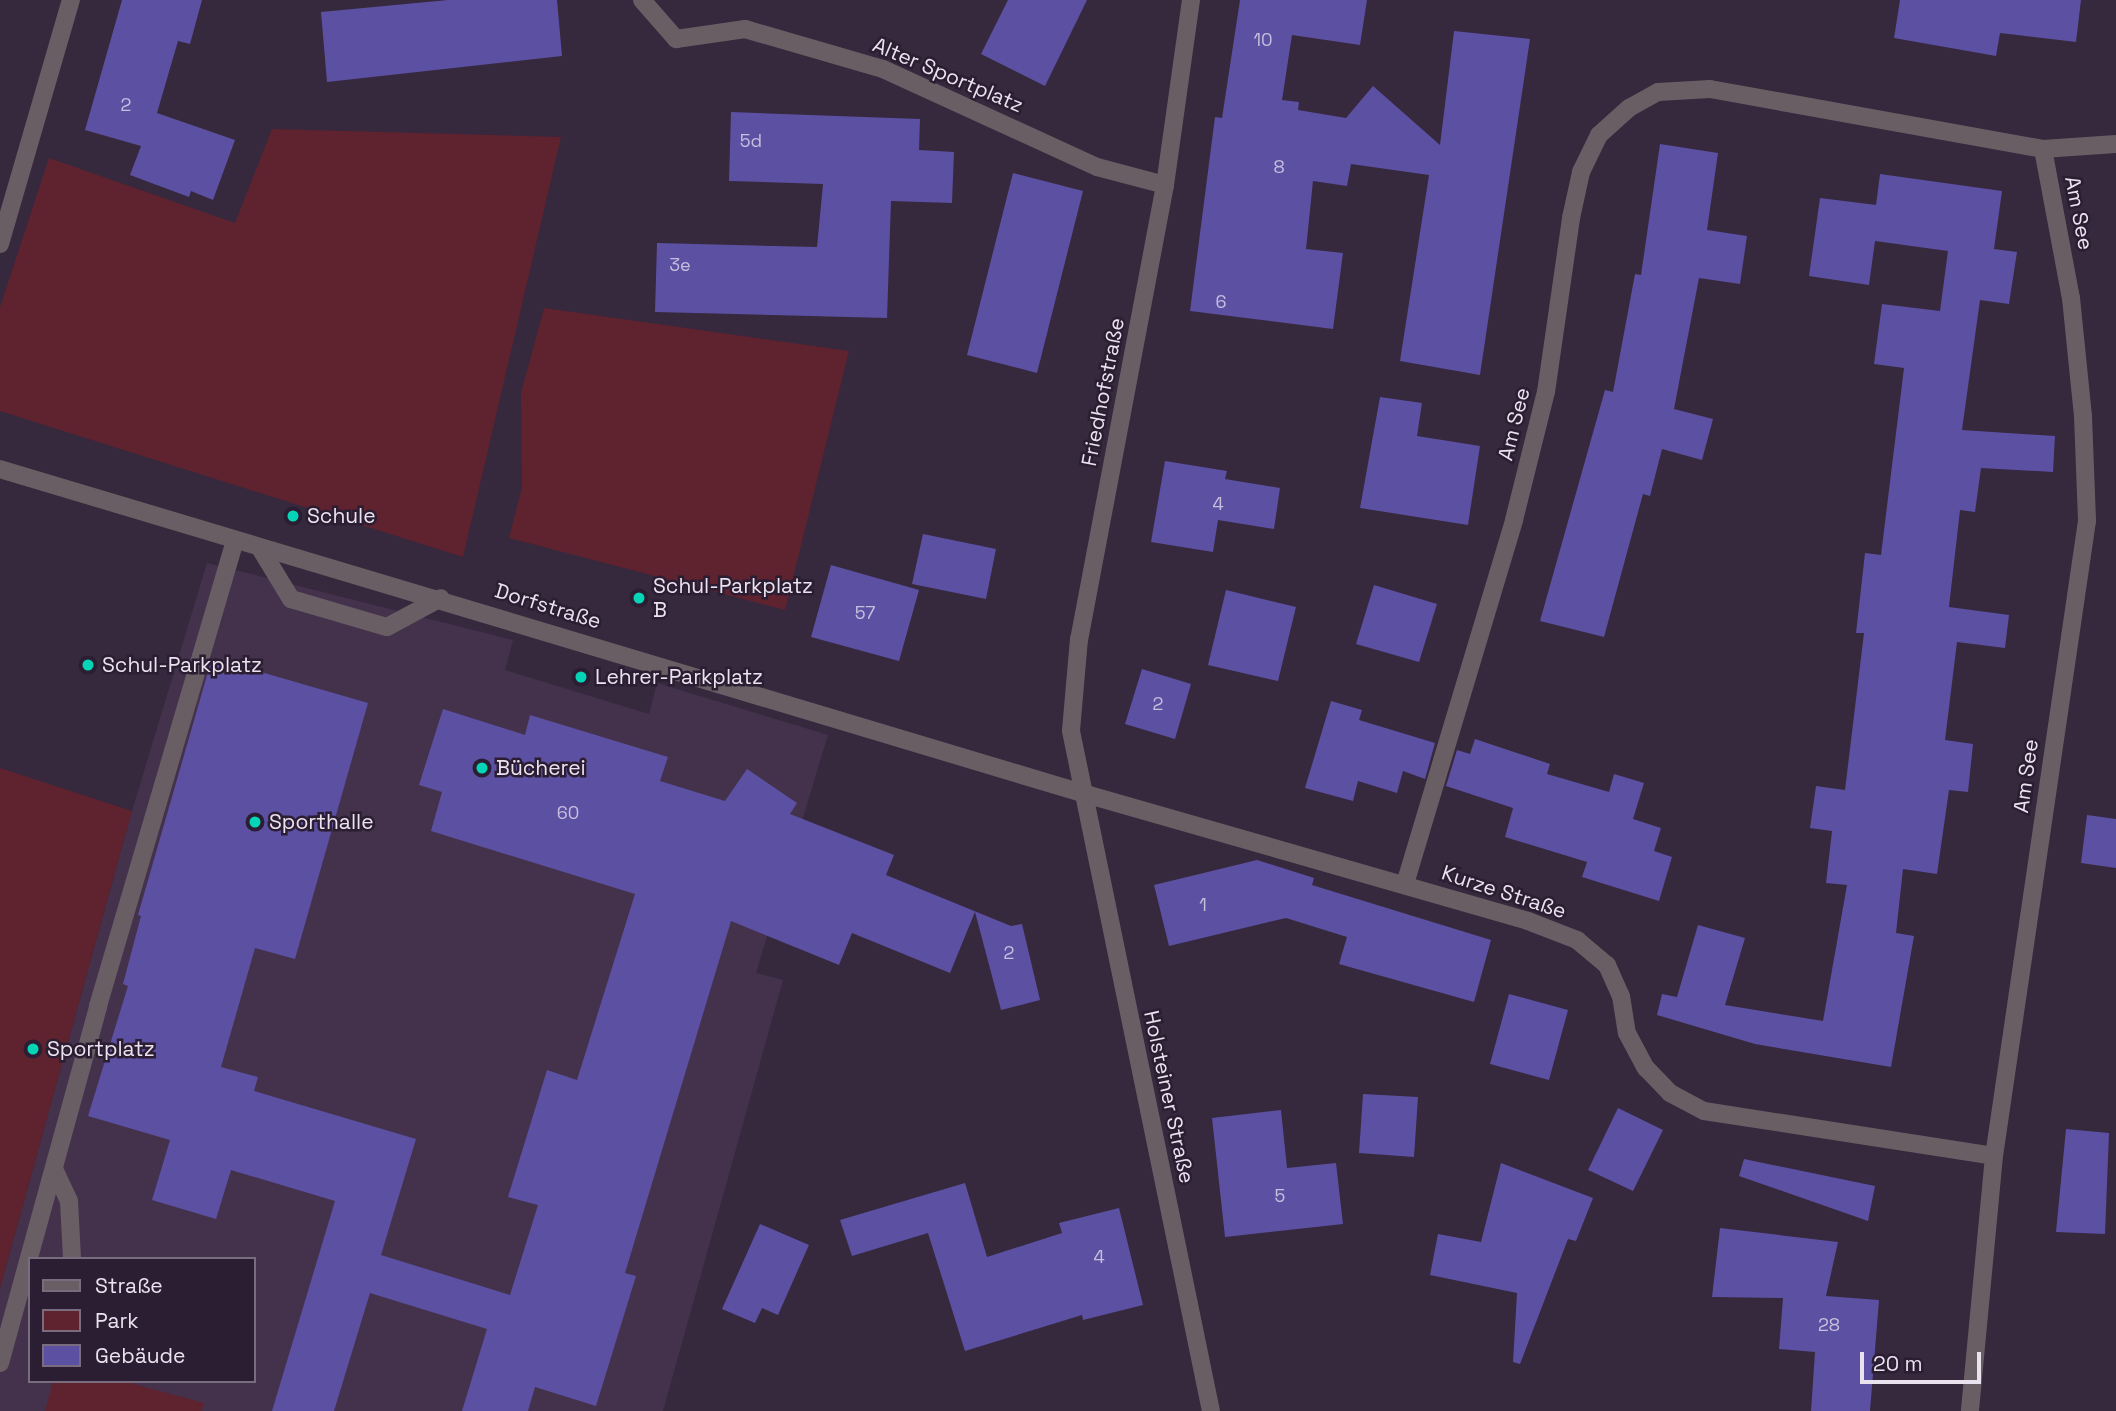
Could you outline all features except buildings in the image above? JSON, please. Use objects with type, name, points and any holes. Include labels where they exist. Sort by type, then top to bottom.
[{"type":"street","points":[[0,244],[71,0]]},
{"type":"street","name":"Alter Sportplatz","points":[[642,0],[676,39],[745,29],[883,69],[1097,167],[1165,185]]},
{"type":"street","name":"Friedhofstraße","points":[[1082,793],[1071,730],[1079,639],[1165,185],[1191,0]]},
{"type":"street","name":"Am See","points":[[1405,884],[1514,520],[1546,392],[1576,195],[1599,135],[1629,108],[1658,92],[1710,89],[2043,149],[2116,144]]},
{"type":"street","name":"Am See","points":[[1970,1411],[1994,1156],[2087,521],[2083,416],[2071,298],[2043,149]]},
{"type":"street","name":"Dorfstraße","points":[[0,469],[235,541],[441,598],[1082,793]]},
{"type":"street","points":[[30,1257],[98,1006],[235,541]]},
{"type":"street","points":[[260,548],[291,599],[387,627],[441,598]]},
{"type":"street","name":"Kurze Straße","points":[[1082,793],[1405,884],[1577,940],[1607,965],[1621,996],[1627,1033],[1646,1068],[1670,1093],[1704,1111],[1994,1156]]},
{"type":"street","name":"Holsteiner Straße","points":[[1082,793],[1211,1411]]},
{"type":"street","points":[[55,1171],[69,1201],[72,1257]]},
{"type":"street","points":[[0,1363],[28,1265]]},
{"type":"shaded area","points":[[207,563],[513,640],[505,670],[649,714],[657,683],[828,735],[756,973],[783,980],[663,1411],[0,1411],[0,1288],[132,811]]},
{"type":"green space","points":[[272,129],[561,137],[463,557],[0,411],[0,307],[49,158],[235,223]]},
{"type":"green space","points":[[544,308],[849,351],[785,610],[509,538],[522,487],[521,393]]},
{"type":"green space","name":"Sportplatz","points":[[0,768],[132,811],[0,1288]]},
{"type":"green space","points":[[52,1383],[130,1383],[204,1403],[202,1411],[45,1411]]},
{"type":"place","name":"Schule","points":[[293,516]]},
{"type":"place","name":"Schul-Parkplatz B","points":[[639,598]]},
{"type":"place","name":"Schul-Parkplatz","points":[[88,665]]},
{"type":"place","name":"Lehrer-Parkplatz","points":[[581,677]]},
{"type":"place","name":"Bücherei","points":[[482,768]]},
{"type":"place","name":"Sporthalle","points":[[255,822]]},
{"type":"place","name":"Sportplatz","points":[[33,1049]]}]
